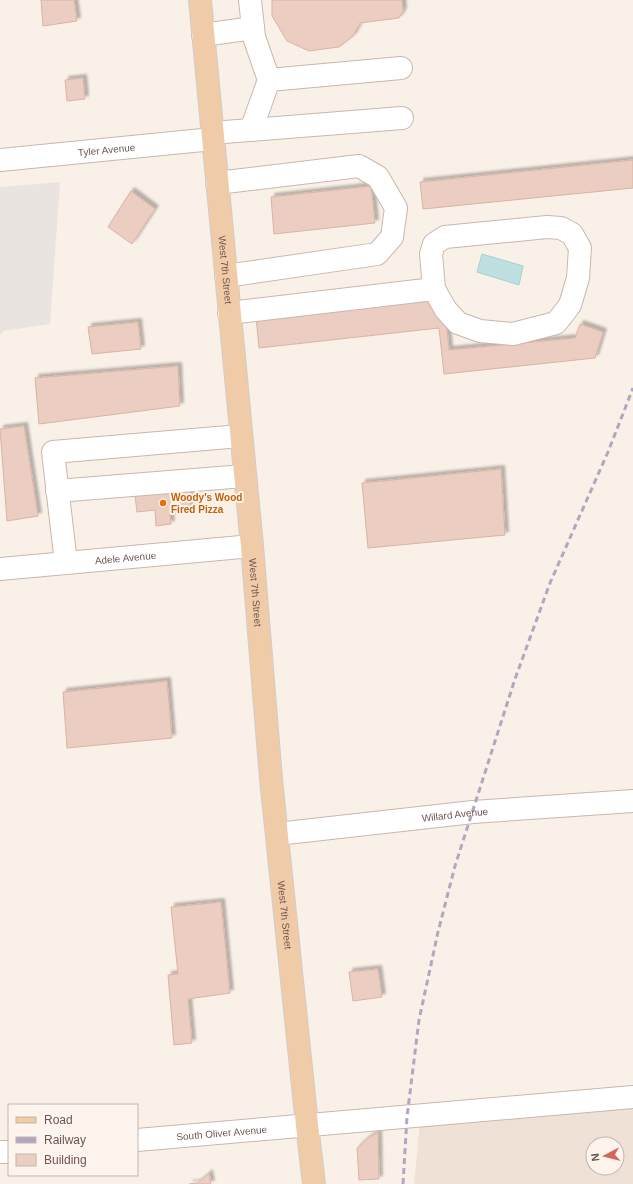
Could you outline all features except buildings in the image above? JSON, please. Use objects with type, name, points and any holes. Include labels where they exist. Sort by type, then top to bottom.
[{"type":"main road","name":"West 7th Street","points":[[200,0],[240,436],[252,546],[277,834],[306,1126],[314,1184]]},
{"type":"street","points":[[250,0],[254,37],[269,80],[251,130]]},
{"type":"street","points":[[203,36],[253,28]]},
{"type":"street","points":[[269,80],[401,68]]},
{"type":"street","name":"Tyler Avenue","points":[[0,160],[212,136],[251,130],[402,118]]},
{"type":"street","points":[[217,183],[359,166],[378,177],[396,208],[392,237],[378,254],[226,276]]},
{"type":"street","points":[[547,227],[561,228],[572,234],[580,248],[578,278],[570,305],[556,323],[513,334],[480,331],[458,323],[446,310],[434,288],[430,254],[434,244],[445,237],[547,227]]},
{"type":"street","points":[[229,313],[434,288]]},
{"type":"street","points":[[66,563],[52,452],[240,436]]},
{"type":"street","points":[[57,491],[244,476]]},
{"type":"street","name":"Adele Avenue","points":[[0,569],[252,546]]},
{"type":"street","name":"Willard Avenue","points":[[277,834],[473,812],[633,801]]},
{"type":"street","name":"South Oliver Avenue","points":[[138,1140],[633,1097]]},
{"type":"shaded area","points":[[60,182],[50,324],[3,331],[0,336],[0,187]]},
{"type":"shaded area","points":[[633,1091],[633,1184],[414,1184],[421,1111]]},
{"type":"water","points":[[482,254],[523,266],[519,285],[477,272]]},
{"type":"railway","points":[[403,1184],[407,1117],[419,1020],[438,932],[455,866],[515,679],[550,583],[608,452],[633,388]]},
{"type":"place","name":"Woody's Wood Fired Pizza","points":[[163,503]]}]
